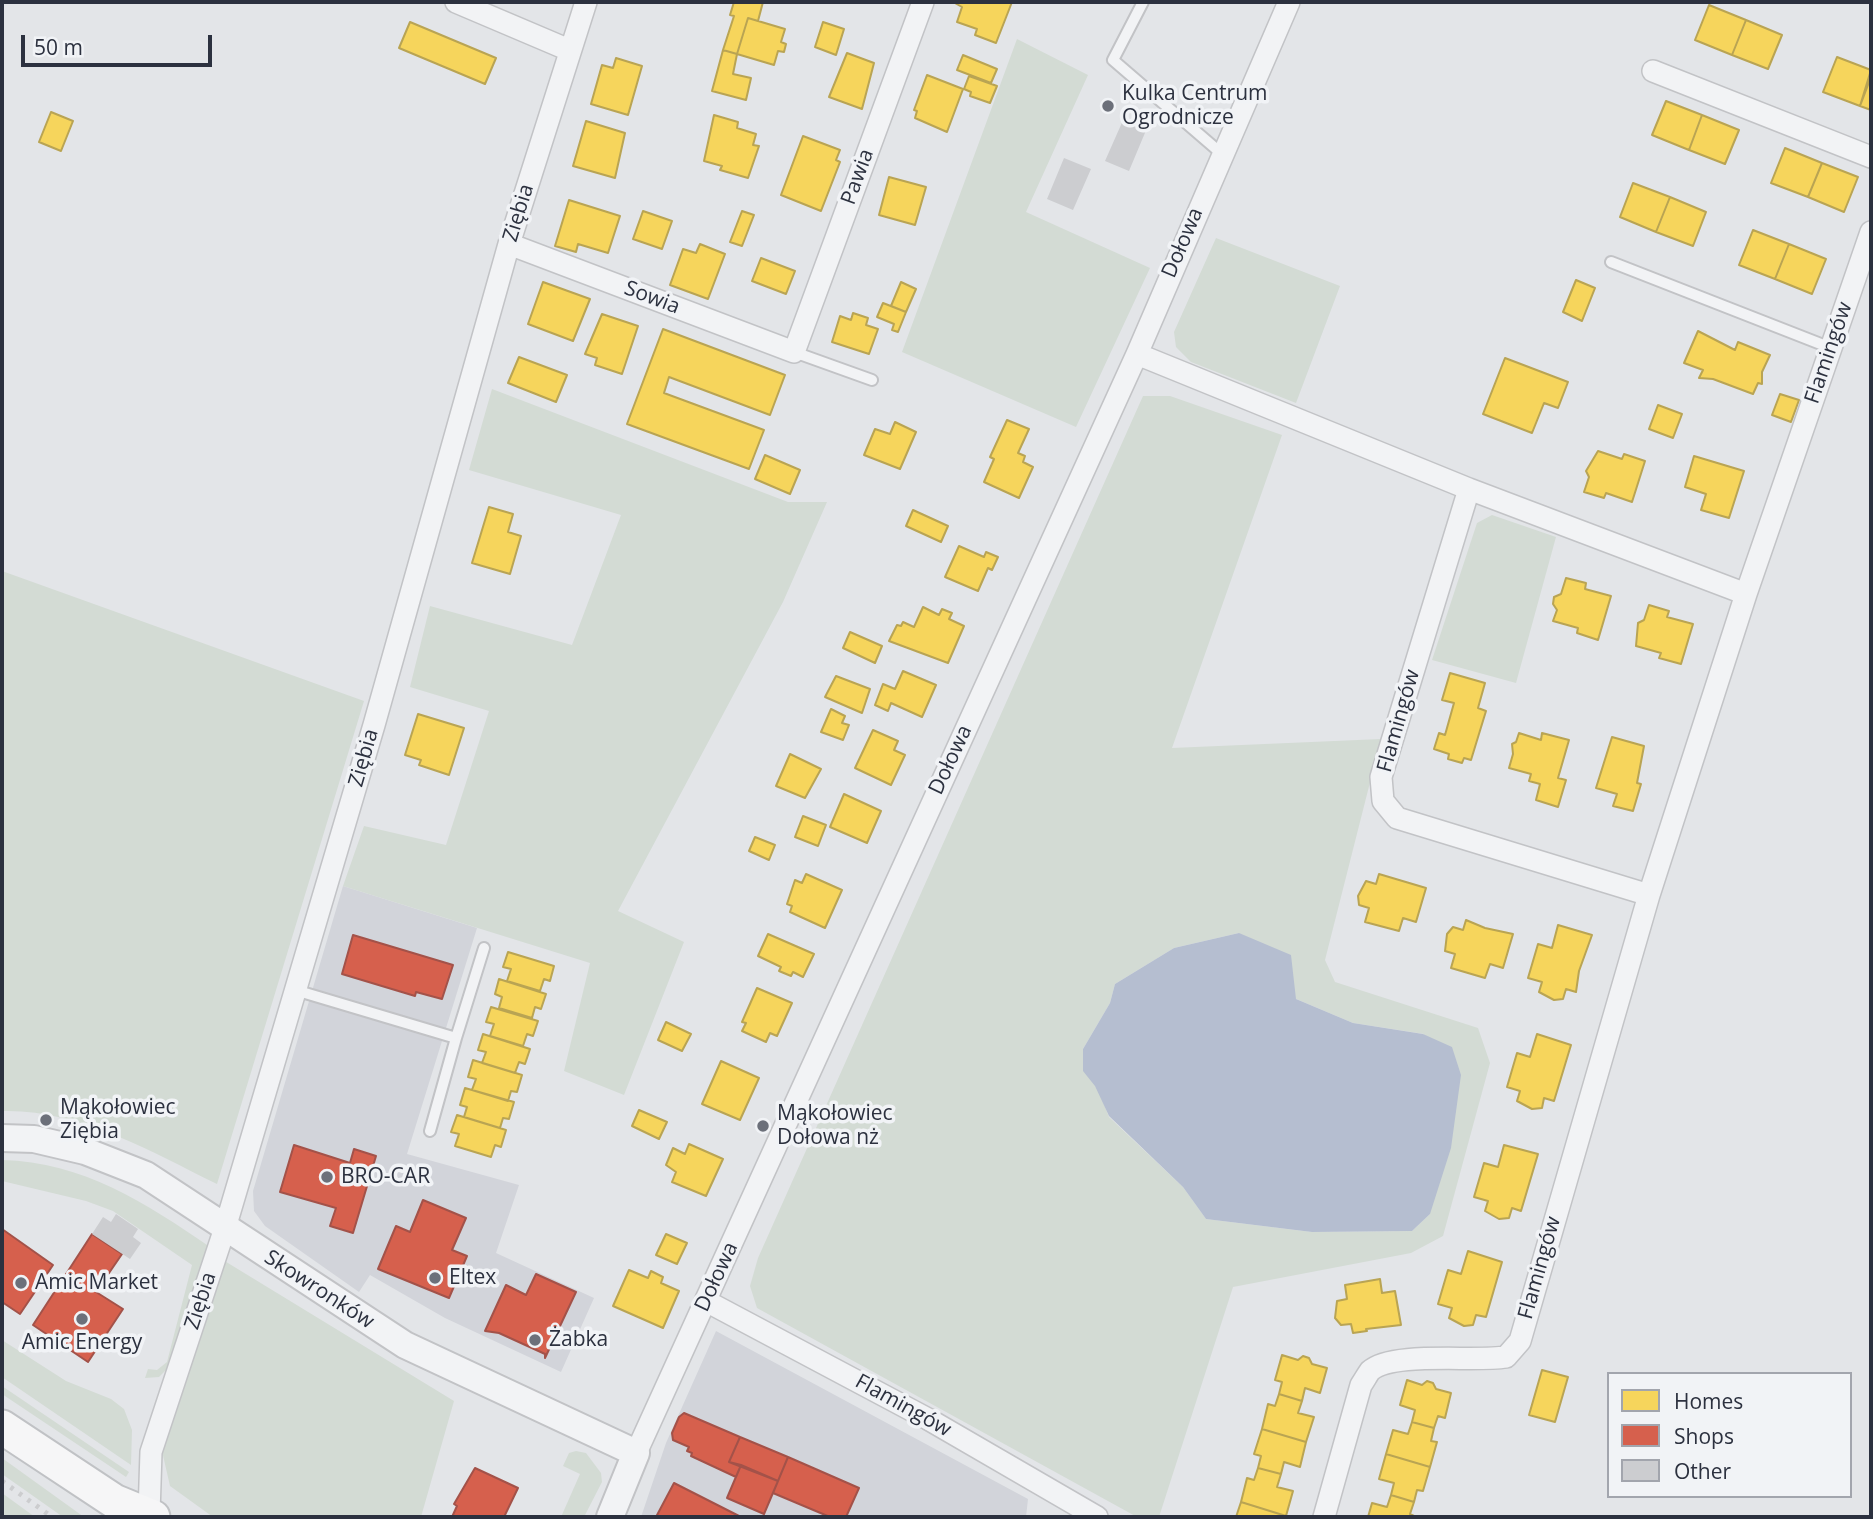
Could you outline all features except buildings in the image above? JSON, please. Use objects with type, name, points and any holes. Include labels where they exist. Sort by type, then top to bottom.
[{"type":"main road","points":[[2,1427],[135,1512]]},
{"type":"street","points":[[456,2],[569,50]]},
{"type":"street","name":"Ziębia","points":[[135,1512],[151,1452],[225,1228],[296,990],[509,244],[586,2]]},
{"type":"street","name":"Pawia","points":[[794,352],[923,2]]},
{"type":"street","name":"Dołowa","points":[[610,1517],[636,1453],[1137,354],[1289,2]]},
{"type":"street","points":[[1653,71],[1871,157]]},
{"type":"street","name":"Flamingów","points":[[1324,1517],[1361,1385],[1370,1371],[1387,1362],[1406,1359],[1481,1361],[1506,1357],[1520,1341],[1649,895],[1746,594],[1871,232]]},
{"type":"street","name":"Sowia","points":[[509,244],[794,352]]},
{"type":"street","points":[[1137,354],[1469,489],[1746,594]]},
{"type":"street","name":"Flamingów","points":[[1469,489],[1381,777],[1383,801],[1397,818],[1649,895]]},
{"type":"street","name":"Skowronków","points":[[2,1138],[34,1139],[85,1150],[146,1175],[405,1345],[636,1453]]},
{"type":"street","name":"Flamingów","points":[[706,1301],[928,1419],[1097,1517]]},
{"type":"lane","points":[[1143,2],[1112,61],[1222,154]]},
{"type":"lane","points":[[1611,262],[1831,348]]},
{"type":"lane","points":[[794,352],[872,380]]},
{"type":"lane","points":[[430,1131],[484,948]]},
{"type":"lane","points":[[296,990],[456,1038]]},
{"type":"shaded area","points":[[1017,39],[1088,75],[1026,212],[1150,268],[1076,427],[902,352]]},
{"type":"shaded area","points":[[1216,238],[1340,286],[1296,403],[1191,362],[1176,347],[1174,332]]},
{"type":"shaded area","points":[[492,389],[788,502],[827,502],[783,602],[618,911],[684,942],[624,1095],[564,1071],[590,963],[343,886],[364,826],[446,845],[489,711],[410,687],[430,606],[572,645],[621,515],[469,470]]},
{"type":"shaded area","points":[[1143,396],[1170,396],[1282,435],[1172,748],[1381,739],[1325,960],[1335,982],[1478,1028],[1490,1063],[1443,1236],[1411,1253],[1233,1287],[1159,1517],[1137,1517],[757,1308],[750,1286],[758,1258]],"holes":[[[1239,933],[1296,999],[1353,1023],[1424,1034],[1430,1214],[1412,1231],[1312,1232],[1206,1219],[1183,1187],[1109,1117],[1083,1049],[1110,1003],[1115,984],[1174,948]]]},
{"type":"shaded area","points":[[1492,515],[1556,537],[1516,683],[1432,660],[1477,523]]},
{"type":"shaded area","points":[[2,571],[364,701],[217,1184],[113,1134],[59,1117],[2,1111]]},
{"type":"shaded area","points":[[343,886],[477,928],[407,1154],[519,1185],[496,1253],[594,1298],[561,1372],[445,1318],[370,1275],[359,1292],[265,1226],[254,1211],[253,1191]]},
{"type":"shaded area","points":[[2,1160],[60,1168],[87,1177],[162,1215],[210,1247],[177,1359],[159,1377],[145,1378],[148,1369],[157,1370],[167,1362],[192,1265],[113,1211],[86,1201],[2,1181]]},
{"type":"shaded area","points":[[223,1260],[454,1401],[421,1517],[213,1517],[170,1486],[162,1451]]},
{"type":"shaded area","points":[[716,1331],[1028,1499],[1026,1517],[641,1517],[666,1443]]},
{"type":"shaded area","points":[[2,1340],[66,1381],[111,1399],[124,1409],[132,1430],[131,1465],[2,1377]]},
{"type":"shaded area","points":[[2,1386],[129,1472],[126,1477],[2,1394]]},
{"type":"shaded area","points":[[569,1453],[586,1453],[601,1473],[602,1482],[584,1517],[561,1517],[580,1474],[563,1466]]},
{"type":"shaded area","points":[[2,1458],[84,1517],[63,1517],[2,1474]]},
{"type":"shaded area","points":[[2,1493],[35,1517],[2,1517]]},
{"type":"water","points":[[1239,933],[1291,955],[1296,999],[1353,1023],[1423,1034],[1452,1047],[1461,1075],[1451,1148],[1430,1214],[1412,1231],[1312,1232],[1206,1219],[1183,1187],[1109,1116],[1095,1086],[1083,1071],[1083,1049],[1110,1003],[1115,984],[1174,948]]},
{"type":"railway","points":[[2,1481],[52,1517]]},
{"type":"place","name":"Kulka Centrum Ogrodnicze","points":[[1108,106]]},
{"type":"place","name":"Mąkołowiec Ziębia","points":[[46,1120]]},
{"type":"place","name":"Mąkołowiec Dołowa nż","points":[[763,1126]]},
{"type":"place","name":"BRO-CAR","points":[[327,1177]]},
{"type":"place","name":"Eltex","points":[[435,1278]]},
{"type":"place","name":"Amic Market","points":[[21,1283]]},
{"type":"place","name":"Amic Energy","points":[[82,1319]]},
{"type":"place","name":"Żabka","points":[[535,1340]]}]
